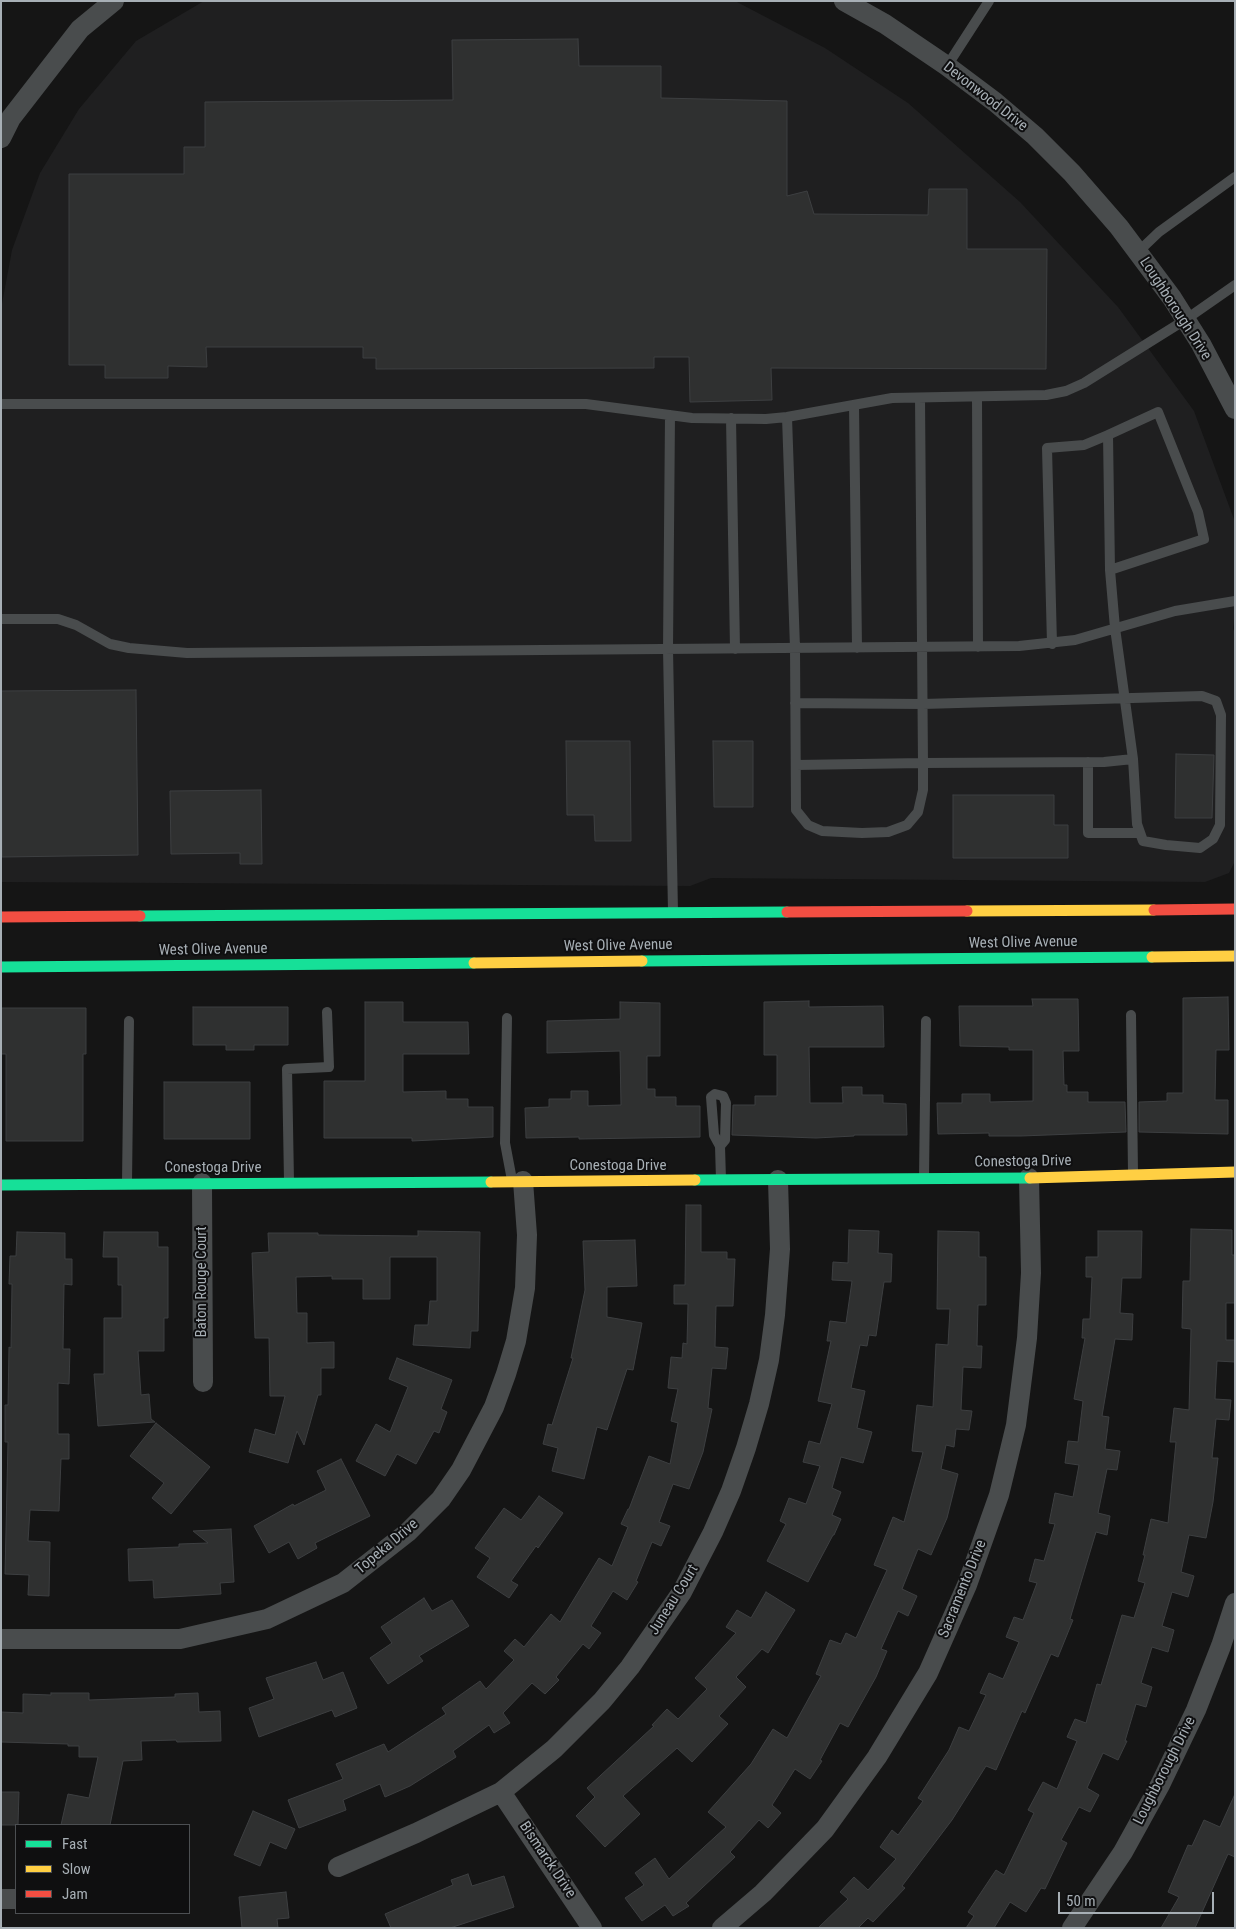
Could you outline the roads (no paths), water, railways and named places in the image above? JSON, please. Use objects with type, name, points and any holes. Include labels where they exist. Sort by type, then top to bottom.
[{"type":"main road","points":[[1,917],[1235,910]]},
{"type":"main road","name":"West Olive Avenue","points":[[1,967],[1235,956]]},
{"type":"main road","name":"Conestoga Drive","points":[[1,1185],[1029,1178],[1235,1172]]},
{"type":"street","points":[[1,138],[6,115],[80,30],[114,1]]},
{"type":"street","name":"Devonwood Drive","points":[[844,1],[885,24],[947,66],[995,102],[1035,136],[1072,173],[1108,214]]},
{"type":"street","name":"Loughborough Drive","points":[[1108,214],[1172,298],[1201,344],[1235,409]]},
{"type":"street","name":"Sacramento Drive","points":[[722,1928],[763,1893],[825,1829],[877,1757],[928,1673],[967,1585],[1000,1495],[1016,1425],[1027,1338],[1030,1283],[1029,1178]]},
{"type":"street","name":"Juneau Court","points":[[338,1867],[416,1834],[501,1792],[554,1749],[602,1701],[630,1667],[682,1592],[713,1532],[731,1491],[759,1404],[769,1360],[775,1316],[780,1249],[778,1180]]},
{"type":"street","name":"Topeka Drive","points":[[1,1639],[180,1639],[267,1619],[343,1583],[408,1532],[441,1499],[461,1470],[494,1407],[506,1374],[516,1340],[525,1288],[527,1234],[518,1181]]},
{"type":"street","name":"Baton Rouge Court","points":[[202,1183],[203,1382]]},
{"type":"street","name":"Loughborough Drive","points":[[1072,1928],[1123,1852],[1160,1785],[1196,1710],[1221,1646],[1235,1603]]},
{"type":"street","name":"Bismarck Drive","points":[[501,1792],[592,1928]]},
{"type":"street","points":[[1,1899],[15,1899]]},
{"type":"lane","points":[[947,66],[989,1]]},
{"type":"lane","points":[[1138,252],[1159,232],[1235,177]]},
{"type":"lane","points":[[1,404],[586,404],[692,418],[731,418],[788,417],[892,398],[1046,395],[1066,391],[1084,383],[1185,320],[1235,285]]},
{"type":"lane","points":[[977,397],[978,647]]},
{"type":"lane","points":[[788,417],[795,648],[796,810],[808,825],[822,830],[862,833],[888,832],[907,825],[918,812],[923,790],[920,398]]},
{"type":"lane","points":[[854,405],[857,648]]},
{"type":"lane","points":[[1052,644],[1047,448],[1084,445],[1158,412],[1198,512],[1204,539],[1110,570]]},
{"type":"lane","points":[[670,415],[668,649],[673,912]]},
{"type":"lane","points":[[731,418],[735,648]]},
{"type":"lane","points":[[795,703],[923,704],[1126,699],[1202,696],[1216,701],[1221,715],[1220,825],[1213,838],[1200,848],[1166,846],[1143,841],[1137,824],[1133,759],[1126,699],[1115,628],[1110,570],[1108,434]]},
{"type":"lane","points":[[1,619],[58,619],[76,624],[110,644],[129,648],[187,653],[978,647],[1052,644],[1075,640],[1174,611],[1235,601]]},
{"type":"lane","points":[[796,765],[1088,762],[1133,759]]},
{"type":"lane","points":[[1088,762],[1088,833],[1140,833]]},
{"type":"lane","points":[[289,1182],[287,1068],[329,1067],[328,1012]]},
{"type":"lane","points":[[1131,1015],[1133,1174]]},
{"type":"lane","points":[[507,1018],[505,1142],[518,1181]]},
{"type":"lane","points":[[127,1184],[129,1021]]},
{"type":"lane","points":[[924,1179],[926,1021]]},
{"type":"lane","points":[[720,1146],[721,1181]]}]
